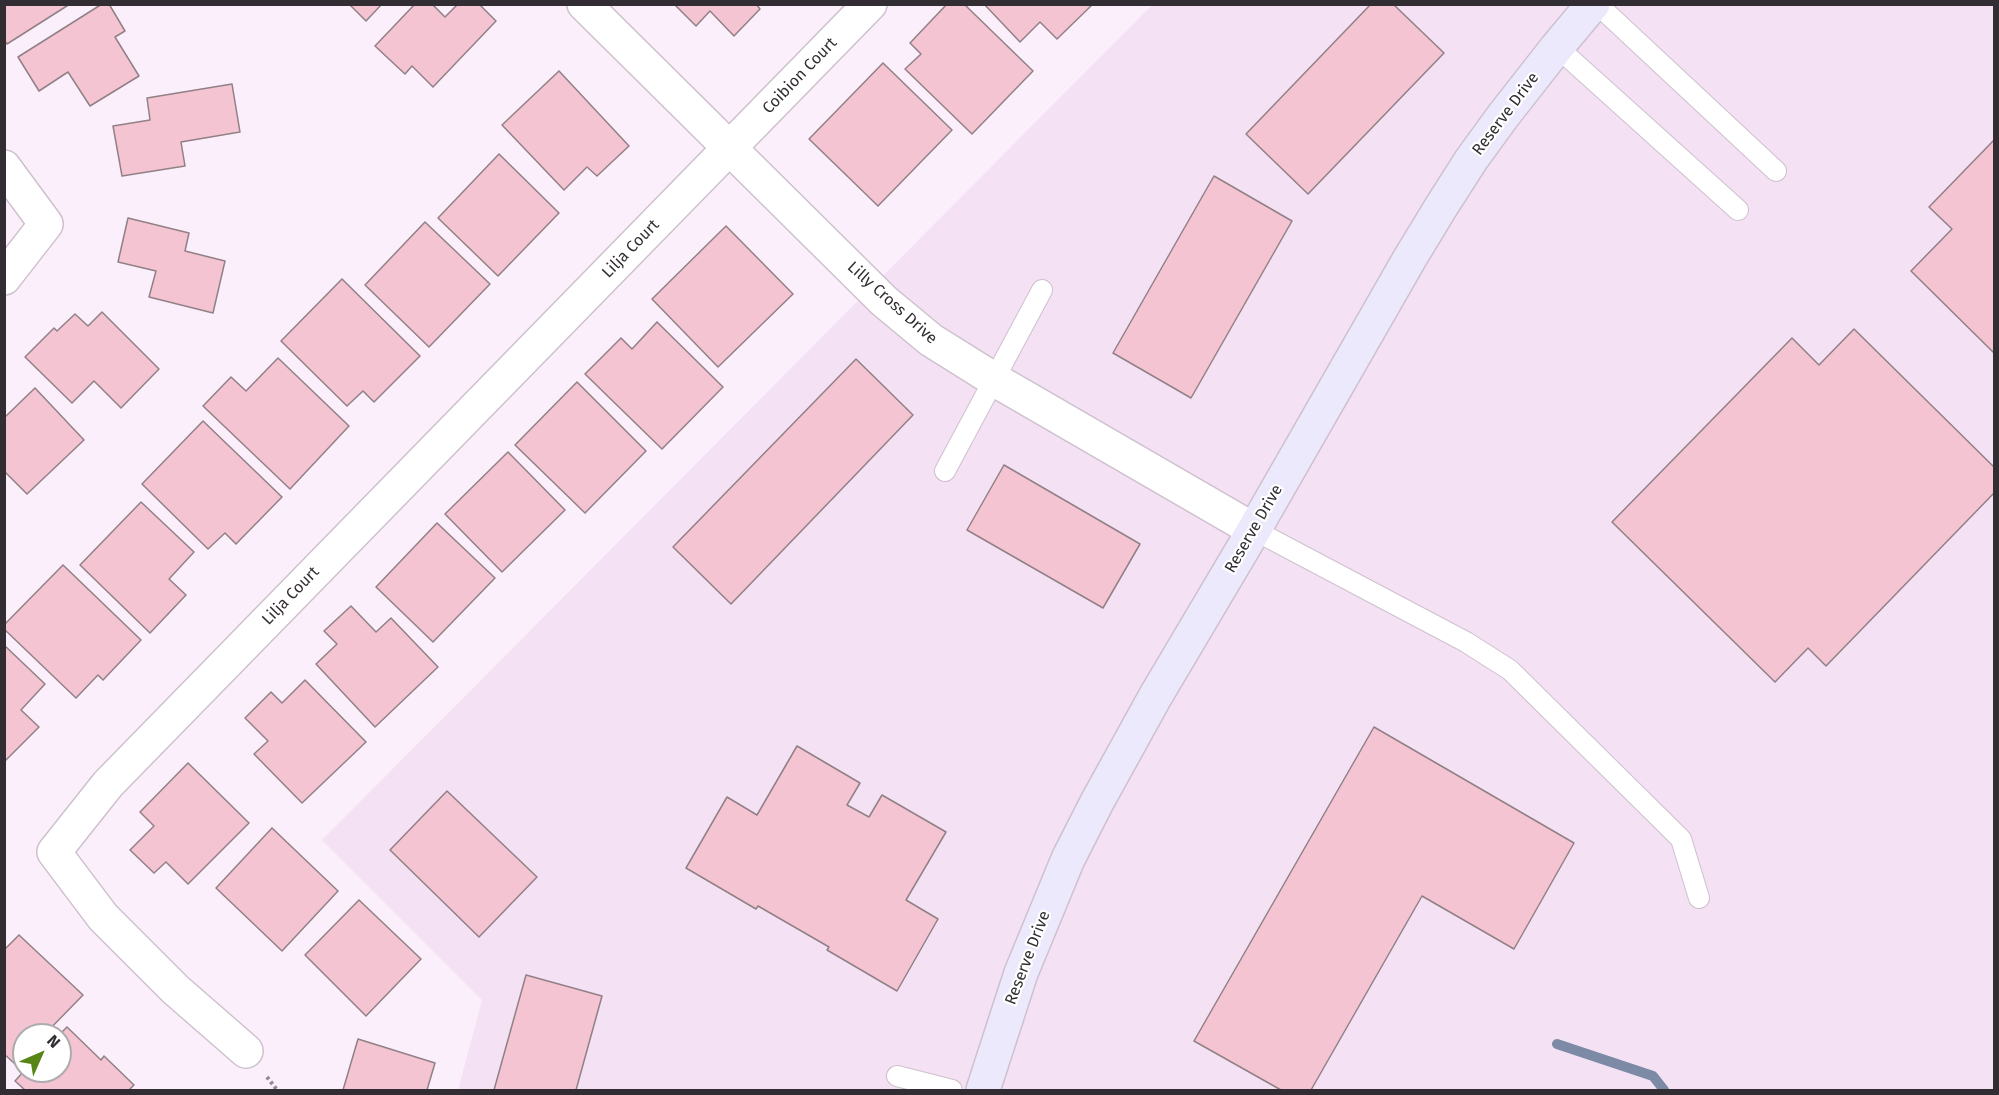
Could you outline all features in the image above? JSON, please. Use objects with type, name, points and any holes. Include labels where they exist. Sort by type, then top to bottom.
[{"type":"street","name":"Lilly Cross Drive","points":[[584,4],[884,301],[930,340],[994,380],[1254,530]]},
{"type":"street","name":"Coibion Court","points":[[729,148],[870,4]]},
{"type":"street","name":"Reserve Drive","points":[[983,1090],[1021,973],[1068,859],[1155,697],[1441,207],[1471,160],[1557,47],[1595,4]]},
{"type":"street","name":"Lilja Court","points":[[246,1051],[176,990],[103,917],[54,852],[108,784],[729,148]]},
{"type":"street","points":[[4,167],[46,224],[4,278]]},
{"type":"lane","points":[[1595,4],[1776,171]]},
{"type":"lane","points":[[1557,47],[1738,210]]},
{"type":"lane","points":[[945,471],[1042,290]]},
{"type":"lane","points":[[1254,530],[1466,642],[1510,670],[1681,839],[1699,898]]},
{"type":"lane","points":[[897,1076],[952,1090]]},
{"type":"shaded area","points":[[1152,5],[1994,5],[1994,1090],[458,1090],[482,1000],[322,840]]},
{"type":"building","points":[[4,4],[70,4],[7,44],[4,40]]},
{"type":"building","points":[[102,4],[109,4],[125,31],[115,37],[139,76],[90,106],[68,72],[39,91],[18,57]]},
{"type":"building","points":[[349,4],[382,4],[366,21]]},
{"type":"building","points":[[415,4],[432,4],[445,17],[458,4],[479,4],[496,21],[433,87],[412,66],[405,74],[375,46]]},
{"type":"building","points":[[674,4],[756,4],[760,9],[734,36],[710,11],[696,26]]},
{"type":"building","points":[[947,4],[964,4],[1033,71],[972,134],[905,69],[921,54],[910,43]]},
{"type":"building","points":[[984,4],[1093,4],[1057,39],[1040,22],[1020,42]]},
{"type":"building","points":[[1371,4],[1393,4],[1444,53],[1308,194],[1246,134]]},
{"type":"building","points":[[883,63],[952,130],[878,206],[809,139]]},
{"type":"building","points":[[559,71],[629,146],[597,176],[587,167],[564,190],[502,125]]},
{"type":"building","points":[[232,84],[240,132],[181,142],[185,166],[122,176],[113,126],[150,120],[147,98]]},
{"type":"building","points":[[1994,140],[1994,353],[1911,271],[1952,229],[1929,207]]},
{"type":"building","points":[[499,154],[559,213],[498,276],[438,218]]},
{"type":"building","points":[[1214,176],[1292,221],[1191,398],[1113,353]]},
{"type":"building","points":[[128,218],[189,233],[185,251],[225,261],[213,313],[149,297],[156,271],[118,262]]},
{"type":"building","points":[[425,222],[490,284],[429,347],[365,285]]},
{"type":"building","points":[[726,226],[793,294],[718,367],[652,299]]},
{"type":"building","points":[[342,279],[420,356],[374,402],[363,391],[347,406],[281,341]]},
{"type":"building","points":[[102,312],[159,369],[121,408],[94,381],[72,403],[25,357],[54,328],[57,331],[75,314],[88,326]]},
{"type":"building","points":[[657,322],[723,387],[662,449],[585,374],[621,338],[632,349]]},
{"type":"building","points":[[1854,329],[1994,467],[1994,493],[1826,666],[1808,648],[1775,682],[1612,522],[1792,338],[1819,365]]},
{"type":"building","points":[[278,358],[349,426],[290,489],[203,406],[231,377],[246,391]]},
{"type":"building","points":[[856,359],[913,415],[731,604],[673,547]]},
{"type":"building","points":[[577,382],[646,451],[585,513],[515,445]]},
{"type":"building","points":[[35,388],[84,440],[27,494],[4,471],[4,414],[6,416]]},
{"type":"building","points":[[203,421],[282,497],[236,544],[225,533],[208,549],[142,484]]},
{"type":"building","points":[[508,452],[565,510],[502,572],[445,514]]},
{"type":"building","points":[[1004,465],[1140,544],[1103,608],[967,530]]},
{"type":"building","points":[[141,502],[194,552],[169,579],[186,595],[150,633],[80,565]]},
{"type":"building","points":[[437,523],[495,578],[433,642],[376,587]]},
{"type":"building","points":[[63,565],[141,640],[103,680],[98,675],[76,698],[4,629],[4,625]]},
{"type":"building","points":[[351,606],[376,632],[391,618],[438,667],[375,727],[316,664],[337,644],[324,631]]},
{"type":"building","points":[[4,645],[45,684],[21,710],[39,727],[4,762]]},
{"type":"building","points":[[305,680],[366,742],[302,803],[254,754],[268,741],[245,718],[271,692],[282,703]]},
{"type":"building","points":[[1374,727],[1574,843],[1514,949],[1422,896],[1311,1090],[1281,1090],[1194,1041]]},
{"type":"building","points":[[797,746],[860,783],[847,805],[869,817],[882,795],[946,832],[906,900],[938,919],[897,991],[827,950],[829,947],[758,906],[756,909],[686,868],[727,797],[757,815]]},
{"type":"building","points":[[188,763],[249,823],[188,884],[166,862],[154,873],[130,850],[154,826],[140,812]]},
{"type":"building","points":[[447,791],[537,877],[479,937],[390,850]]},
{"type":"building","points":[[272,828],[338,891],[282,951],[216,888]]},
{"type":"building","points":[[359,900],[421,959],[366,1016],[305,955]]},
{"type":"building","points":[[19,935],[83,995],[56,1023],[12,1023],[12,1061],[4,1054],[4,950]]},
{"type":"building","points":[[526,975],[602,996],[576,1090],[494,1090]]},
{"type":"building","points":[[72,1032],[101,1060],[104,1056],[134,1085],[129,1090],[25,1090],[17,1083],[72,1083]]},
{"type":"building","points":[[358,1039],[435,1063],[427,1090],[343,1090]]},
{"type":"waterway","points":[[1557,1044],[1653,1076],[1664,1090]]}]
